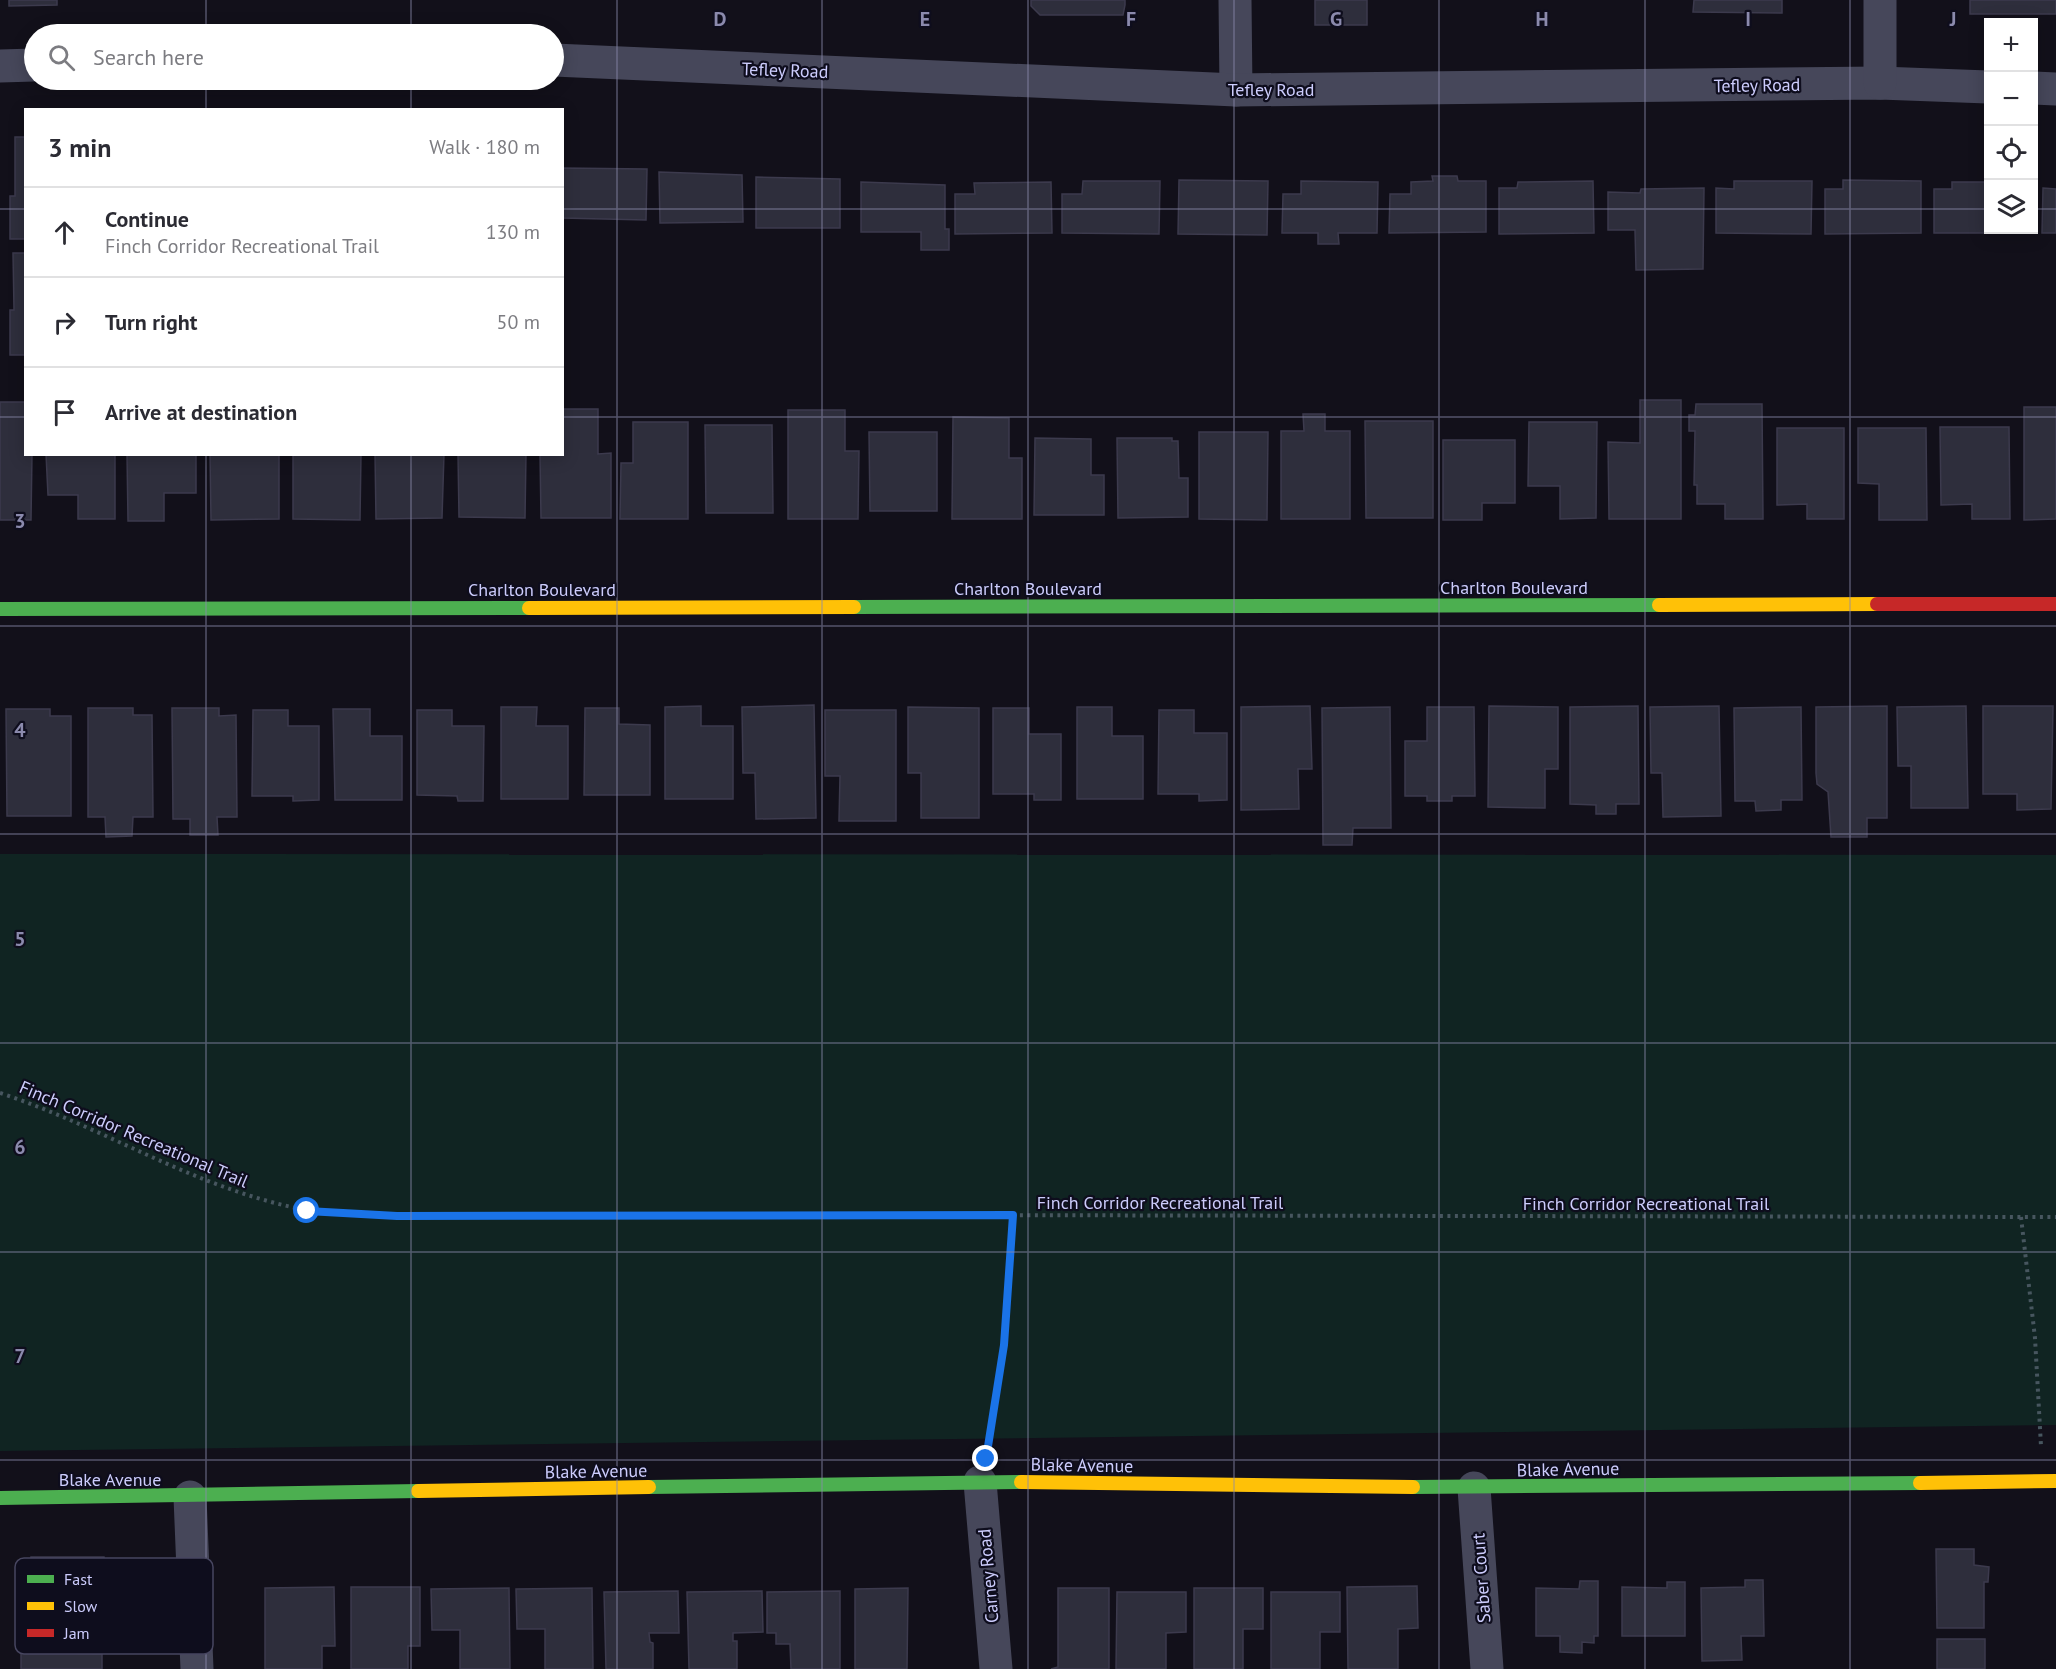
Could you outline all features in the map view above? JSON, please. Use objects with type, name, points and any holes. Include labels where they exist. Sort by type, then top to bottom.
[{"type":"street","points":[[1235,0],[1236,90]]},
{"type":"street","points":[[1880,0],[1880,83]]},
{"type":"street","name":"Tefley Road","points":[[564,60],[1236,90],[1880,83],[1984,87]]},
{"type":"street","points":[[0,66],[24,65]]},
{"type":"street","points":[[2038,88],[2056,89]]},
{"type":"street","name":"Charlton Boulevard","points":[[0,609],[2056,604]]},
{"type":"street","name":"Blake Avenue","points":[[0,1498],[190,1497],[983,1471],[1474,1488],[2056,1481]]},
{"type":"street","name":"Carney Road","points":[[983,1471],[996,1669]]},
{"type":"street","name":"Saber Court","points":[[1474,1488],[1487,1669]]},
{"type":"street","points":[[190,1497],[192,1558]]},
{"type":"street","points":[[196,1654],[197,1669]]},
{"type":"path","name":"Finch Corridor Recreational Trail","points":[[0,1093],[220,1188],[285,1208],[330,1214],[2056,1217]]},
{"type":"path","points":[[983,1471],[1004,1345],[1013,1215]]},
{"type":"path","points":[[2021,1217],[2035,1338],[2042,1458]]},
{"type":"green space","points":[[0,854],[2056,855],[2056,1425],[0,1451]]},
{"type":"building","points":[[9,0],[57,0],[57,5],[9,6]]},
{"type":"building","points":[[1031,0],[1125,0],[1125,5],[1123,15],[1040,15],[1031,6]]},
{"type":"building","points":[[1315,0],[1367,0],[1367,25],[1315,25]]},
{"type":"building","points":[[1694,0],[1782,0],[1782,13],[1693,12]]},
{"type":"building","points":[[1970,0],[2056,0],[2056,14],[1970,14]]},
{"type":"building","points":[[15,137],[24,137],[24,239],[10,239],[10,196],[15,196]]},
{"type":"building","points":[[564,168],[647,169],[646,220],[564,218]]},
{"type":"building","points":[[659,172],[742,175],[743,222],[660,223]]},
{"type":"building","points":[[1432,176],[1457,176],[1458,181],[1486,181],[1486,232],[1389,233],[1390,194],[1411,194],[1411,182],[1433,181]]},
{"type":"building","points":[[756,177],[840,179],[840,228],[756,228]]},
{"type":"building","points":[[1179,180],[1268,181],[1267,235],[1178,234]]},
{"type":"building","points":[[1843,180],[1921,181],[1921,233],[1825,234],[1825,189],[1843,189]]},
{"type":"building","points":[[1083,181],[1160,181],[1159,234],[1062,233],[1062,194],[1082,194]]},
{"type":"building","points":[[1301,181],[1378,182],[1377,233],[1338,233],[1339,244],[1318,244],[1318,233],[1282,233],[1283,194],[1301,194]]},
{"type":"building","points":[[1593,181],[1594,233],[1499,234],[1499,188],[1517,188],[1518,182]]},
{"type":"building","points":[[1734,181],[1812,181],[1811,234],[1716,233],[1716,188],[1734,189]]},
{"type":"building","points":[[861,182],[945,185],[945,229],[949,229],[949,250],[921,250],[921,232],[861,232]]},
{"type":"building","points":[[1051,182],[1052,233],[955,234],[955,194],[975,194],[974,183]]},
{"type":"building","points":[[1952,182],[1984,182],[1984,233],[1934,233],[1934,189],[1952,189]]},
{"type":"building","points":[[1704,188],[1703,269],[1636,270],[1635,230],[1608,230],[1608,192],[1640,193],[1641,189]]},
{"type":"building","points":[[2043,188],[2056,189],[2056,233],[2042,233]]},
{"type":"building","points":[[13,253],[24,253],[24,355],[10,355],[10,310],[14,310]]},
{"type":"building","points":[[1640,400],[1681,400],[1681,519],[1609,519],[1608,442],[1640,443]]},
{"type":"building","points":[[0,402],[24,402],[24,456],[32,456],[31,520],[0,520]]},
{"type":"building","points":[[1696,404],[1762,404],[1763,519],[1725,519],[1725,504],[1697,504],[1697,485],[1694,485],[1695,431],[1689,431],[1689,415],[1695,415]]},
{"type":"building","points":[[2024,407],[2056,407],[2056,519],[2024,520]]},
{"type":"building","points":[[564,409],[598,409],[598,454],[611,453],[611,518],[541,518],[540,456],[564,456]]},
{"type":"building","points":[[788,410],[845,410],[845,451],[859,451],[858,519],[788,519]]},
{"type":"building","points":[[1303,414],[1325,414],[1325,431],[1350,431],[1350,519],[1281,519],[1281,431],[1304,431]]},
{"type":"building","points":[[953,417],[1009,418],[1009,458],[1022,458],[1022,519],[952,519]]},
{"type":"building","points":[[1365,421],[1433,421],[1433,518],[1366,518]]},
{"type":"building","points":[[633,422],[688,422],[688,519],[620,519],[621,463],[633,463]]},
{"type":"building","points":[[1529,422],[1597,422],[1596,518],[1560,519],[1560,486],[1528,486]]},
{"type":"building","points":[[705,425],[772,425],[773,513],[706,513]]},
{"type":"building","points":[[1940,427],[2009,427],[2010,519],[1972,519],[1972,504],[1941,505]]},
{"type":"building","points":[[1777,428],[1844,428],[1844,519],[1807,519],[1807,504],[1777,505]]},
{"type":"building","points":[[1858,428],[1926,428],[1927,520],[1879,520],[1879,484],[1858,483]]},
{"type":"building","points":[[869,432],[937,432],[937,511],[870,511]]},
{"type":"building","points":[[1199,432],[1268,432],[1267,520],[1199,519]]},
{"type":"building","points":[[1035,438],[1091,439],[1091,475],[1104,475],[1104,515],[1034,515]]},
{"type":"building","points":[[1117,438],[1172,438],[1172,441],[1178,441],[1179,478],[1188,478],[1188,517],[1118,518]]},
{"type":"building","points":[[1443,440],[1515,440],[1515,503],[1482,503],[1482,520],[1443,520]]},
{"type":"building","points":[[46,456],[115,456],[115,519],[78,519],[78,495],[48,495]]},
{"type":"building","points":[[127,456],[196,456],[196,493],[164,493],[164,521],[128,521]]},
{"type":"building","points":[[210,456],[279,456],[279,519],[211,520]]},
{"type":"building","points":[[293,456],[361,456],[360,520],[293,519]]},
{"type":"building","points":[[375,456],[444,456],[442,518],[376,519]]},
{"type":"building","points":[[458,456],[526,456],[525,518],[459,517]]},
{"type":"building","points":[[814,705],[816,818],[756,819],[755,773],[743,773],[742,707]]},
{"type":"building","points":[[701,706],[701,726],[733,726],[733,799],[665,799],[665,707]]},
{"type":"building","points":[[1310,706],[1312,769],[1298,769],[1299,809],[1241,810],[1241,707]]},
{"type":"building","points":[[1489,706],[1558,707],[1558,769],[1545,769],[1545,808],[1488,807]]},
{"type":"building","points":[[1638,706],[1639,804],[1616,804],[1616,814],[1596,814],[1596,805],[1570,804],[1570,707]]},
{"type":"building","points":[[1719,706],[1721,816],[1663,817],[1662,773],[1651,773],[1650,707]]},
{"type":"building","points":[[1887,706],[1887,818],[1867,818],[1867,837],[1831,837],[1828,792],[1817,784],[1816,707]]},
{"type":"building","points":[[1966,706],[1968,808],[1911,808],[1911,766],[1898,766],[1897,707]]},
{"type":"building","points":[[1983,706],[2053,706],[2051,809],[2017,810],[2017,794],[1983,794]]},
{"type":"building","points":[[501,707],[537,707],[536,726],[568,726],[568,799],[501,799]]},
{"type":"building","points":[[908,707],[979,708],[979,818],[921,818],[921,773],[908,773]]},
{"type":"building","points":[[1077,707],[1112,707],[1112,736],[1143,736],[1143,799],[1077,799]]},
{"type":"building","points":[[1390,707],[1391,828],[1353,828],[1352,845],[1323,845],[1322,708]]},
{"type":"building","points":[[1427,707],[1474,707],[1475,796],[1452,796],[1452,801],[1427,801],[1427,796],[1405,796],[1405,741],[1427,741]]},
{"type":"building","points":[[1801,707],[1802,800],[1781,800],[1781,810],[1756,811],[1755,801],[1735,801],[1734,708]]},
{"type":"building","points":[[88,708],[133,708],[133,715],[152,715],[153,817],[133,817],[132,836],[106,837],[105,817],[88,817]]},
{"type":"building","points":[[172,708],[219,708],[219,716],[236,715],[237,817],[217,817],[218,835],[190,835],[190,819],[173,819]]},
{"type":"building","points":[[585,708],[619,708],[619,724],[650,725],[650,795],[584,795]]},
{"type":"building","points":[[993,708],[1029,708],[1029,734],[1061,734],[1061,800],[1034,800],[1034,794],[993,794]]},
{"type":"building","points":[[6,709],[50,709],[50,716],[71,716],[71,816],[7,816]]},
{"type":"building","points":[[333,709],[370,709],[370,736],[402,736],[402,800],[335,800]]},
{"type":"building","points":[[253,710],[288,710],[288,726],[319,726],[319,800],[293,801],[293,796],[252,796]]},
{"type":"building","points":[[417,710],[452,710],[452,726],[484,726],[483,801],[458,801],[457,796],[417,795]]},
{"type":"building","points":[[825,710],[896,710],[896,821],[839,821],[840,776],[825,776]]},
{"type":"building","points":[[1159,710],[1194,710],[1194,733],[1227,733],[1227,800],[1199,801],[1199,794],[1158,794]]},
{"type":"building","points":[[1936,1549],[1974,1549],[1974,1565],[1989,1567],[1988,1582],[1984,1582],[1984,1628],[1937,1628]]},
{"type":"building","points":[[104,1557],[104,1558],[31,1558]]},
{"type":"building","points":[[1745,1580],[1763,1580],[1764,1636],[1741,1636],[1742,1660],[1702,1661],[1701,1588],[1745,1587]]},
{"type":"building","points":[[1580,1581],[1598,1581],[1598,1636],[1594,1636],[1594,1643],[1582,1642],[1582,1653],[1560,1652],[1560,1636],[1536,1636],[1536,1588],[1579,1589]]},
{"type":"building","points":[[1667,1582],[1685,1582],[1685,1636],[1622,1636],[1622,1587],[1667,1588]]},
{"type":"building","points":[[1417,1586],[1418,1628],[1398,1629],[1398,1669],[1348,1669],[1347,1587]]},
{"type":"building","points":[[334,1587],[335,1646],[322,1646],[322,1669],[265,1669],[265,1588]]},
{"type":"building","points":[[351,1587],[420,1587],[420,1646],[408,1646],[408,1669],[351,1669]]},
{"type":"building","points":[[509,1588],[510,1669],[460,1669],[460,1630],[432,1630],[431,1589]]},
{"type":"building","points":[[592,1588],[593,1669],[545,1669],[545,1629],[517,1629],[516,1589]]},
{"type":"building","points":[[908,1588],[907,1669],[855,1669],[855,1589]]},
{"type":"building","points":[[1058,1588],[1109,1588],[1109,1669],[1051,1669],[1058,1667]]},
{"type":"building","points":[[1194,1588],[1263,1588],[1263,1629],[1243,1629],[1243,1669],[1194,1669]]},
{"type":"building","points":[[678,1591],[679,1633],[649,1633],[650,1642],[653,1643],[653,1669],[606,1669],[604,1592]]},
{"type":"building","points":[[762,1591],[763,1632],[733,1633],[733,1641],[737,1641],[737,1669],[689,1669],[687,1592]]},
{"type":"building","points":[[840,1591],[840,1669],[791,1669],[790,1644],[776,1644],[776,1633],[767,1633],[767,1592]]},
{"type":"building","points":[[1117,1592],[1186,1592],[1186,1632],[1166,1633],[1166,1669],[1116,1669]]},
{"type":"building","points":[[1271,1592],[1340,1592],[1340,1632],[1320,1632],[1320,1669],[1271,1669]]},
{"type":"building","points":[[1937,1639],[1985,1639],[1985,1669],[1937,1669]]},
{"type":"building","points":[[21,1654],[102,1654],[102,1669],[21,1669]]},
{"type":"traffic: fast","points":[[854,607],[1659,605]]},
{"type":"traffic: fast","points":[[0,609],[529,608]]},
{"type":"traffic: fast","points":[[649,1487],[1021,1482]]},
{"type":"traffic: fast","points":[[1413,1487],[1920,1483]]},
{"type":"traffic: fast","points":[[0,1498],[418,1491]]},
{"type":"traffic: slow","points":[[1659,605],[1877,604]]},
{"type":"traffic: slow","points":[[529,608],[854,607]]},
{"type":"traffic: slow","points":[[1920,1483],[2056,1481]]},
{"type":"traffic: slow","points":[[1021,1482],[1413,1487]]},
{"type":"traffic: slow","points":[[418,1491],[649,1487]]},
{"type":"traffic: jam","points":[[1877,604],[2056,604]]},
{"type":"route","points":[[307,1211],[353,1216],[1013,1215],[1004,1345],[986,1459]]}]
